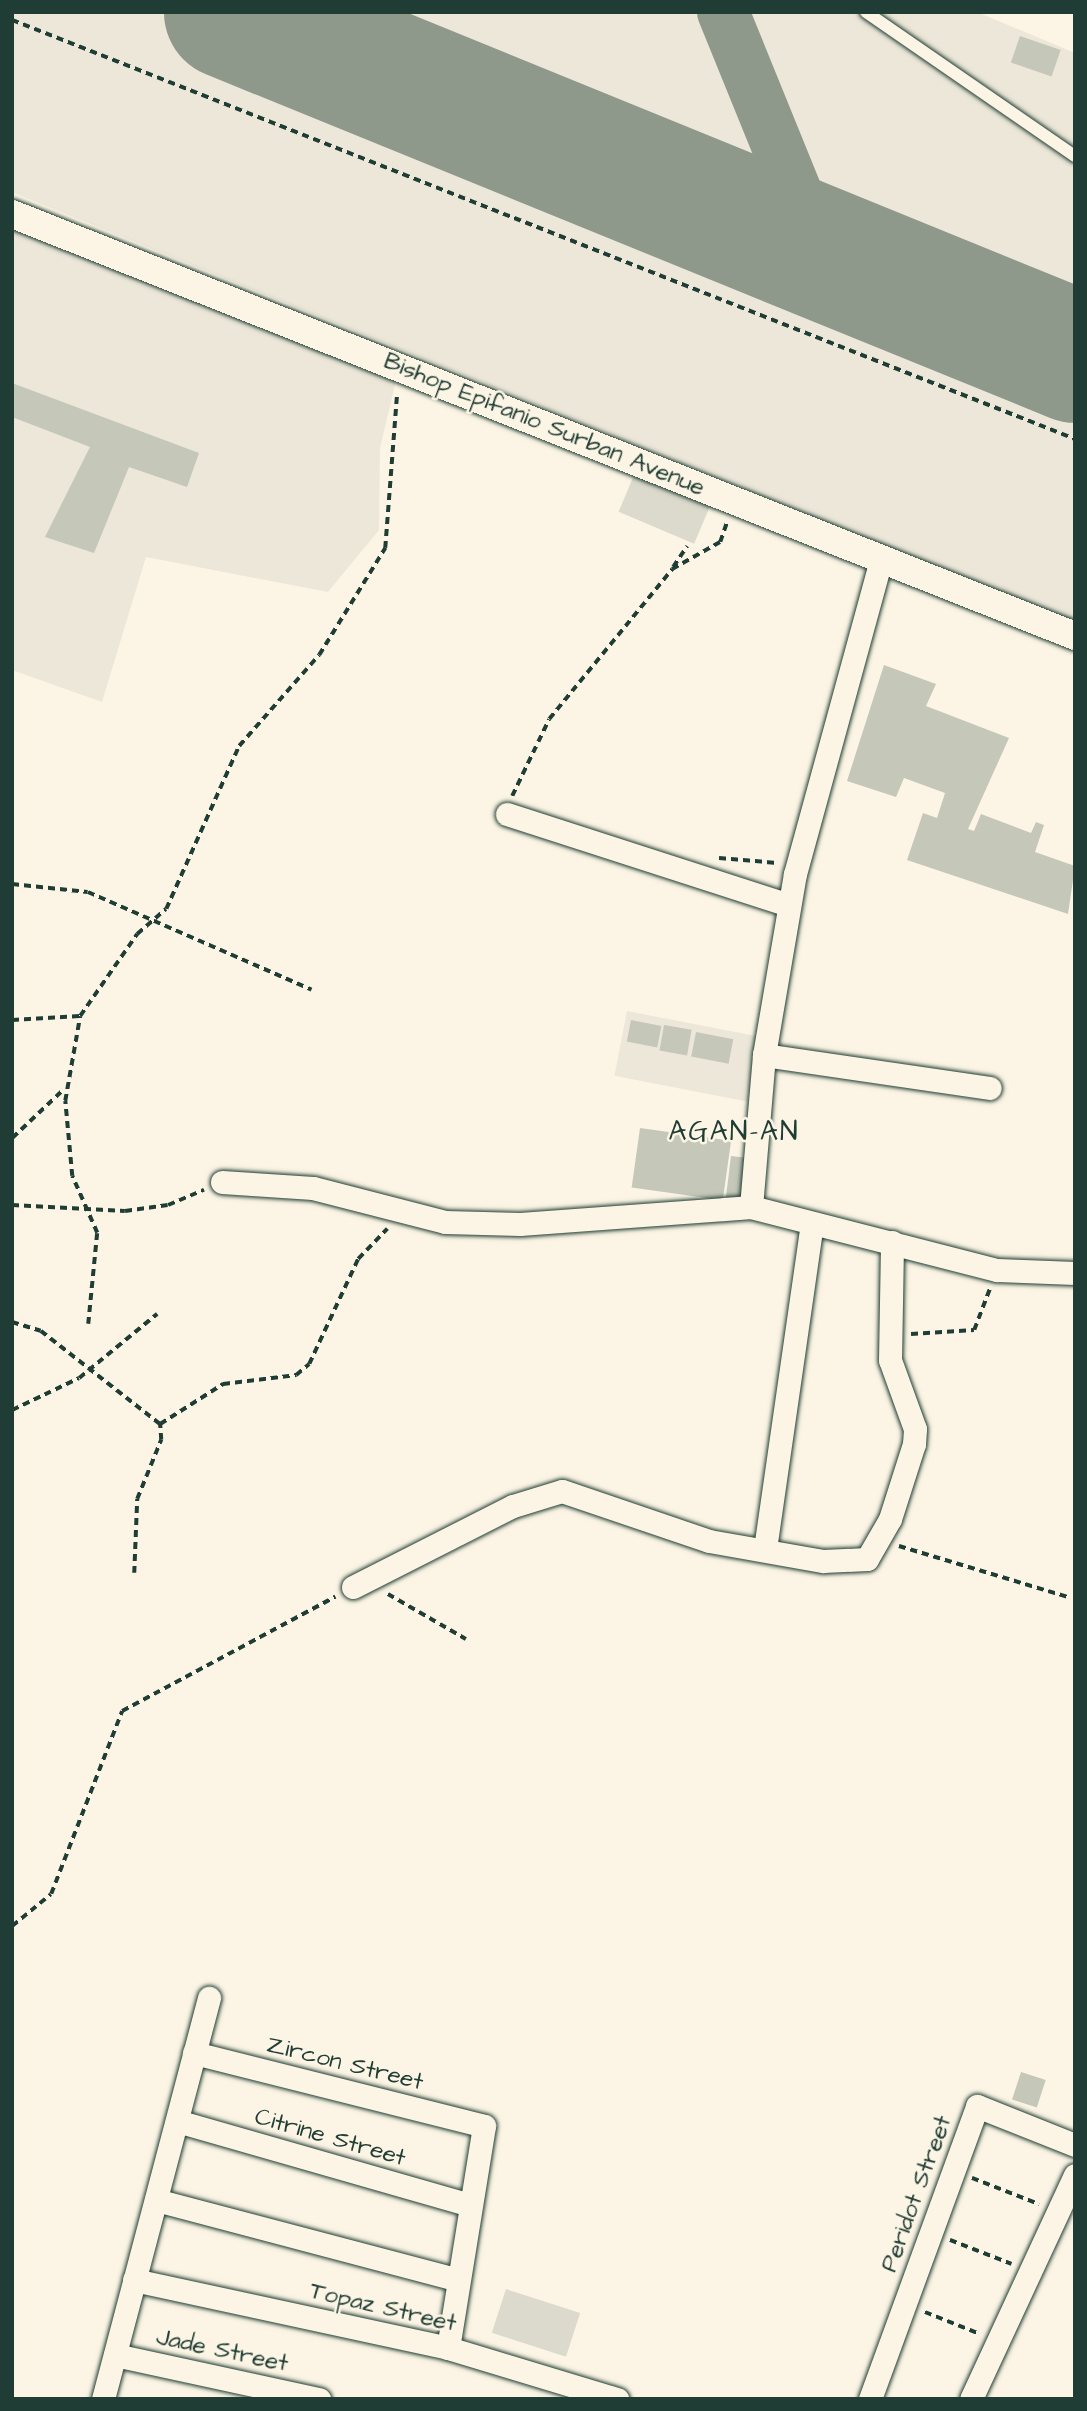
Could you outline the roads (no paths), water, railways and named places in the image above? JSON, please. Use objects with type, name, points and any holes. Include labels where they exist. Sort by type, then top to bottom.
[{"type":"street","name":"Bishop Epifanio Surban Avenue","points":[[12,214],[1075,636]]},
{"type":"street","points":[[751,1207],[764,1055],[789,905],[799,859],[881,559]]},
{"type":"street","points":[[507,814],[789,905]]},
{"type":"street","points":[[764,1055],[990,1088]]},
{"type":"street","points":[[222,1182],[313,1188],[410,1215],[520,1224],[751,1207],[997,1270],[1075,1273]]},
{"type":"street","points":[[765,1549],[812,1223]]},
{"type":"street","points":[[353,1587],[513,1506],[562,1491],[663,1530],[850,1563],[867,1559],[880,1540],[915,1429],[890,1360],[892,1242]]},
{"type":"street","points":[[103,2399],[209,1998]]},
{"type":"street","name":"Zircon Street","points":[[194,2053],[484,2126],[470,2205]]},
{"type":"street","name":"Peridot Street","points":[[870,2399],[977,2106],[1075,2145]]},
{"type":"street","name":"Citrine Street","points":[[177,2121],[470,2205]]},
{"type":"street","points":[[971,2399],[1075,2175]]},
{"type":"street","points":[[156,2200],[458,2280]]},
{"type":"street","points":[[448,2348],[470,2205]]},
{"type":"street","name":"Topaz Street","points":[[134,2280],[448,2348],[617,2399]]},
{"type":"street","name":"Jade Street","points":[[115,2355],[319,2399]]},
{"type":"lane","points":[[866,12],[1075,156]]},
{"type":"district","name":"AGAN-AN","points":[[734,1132]]}]
